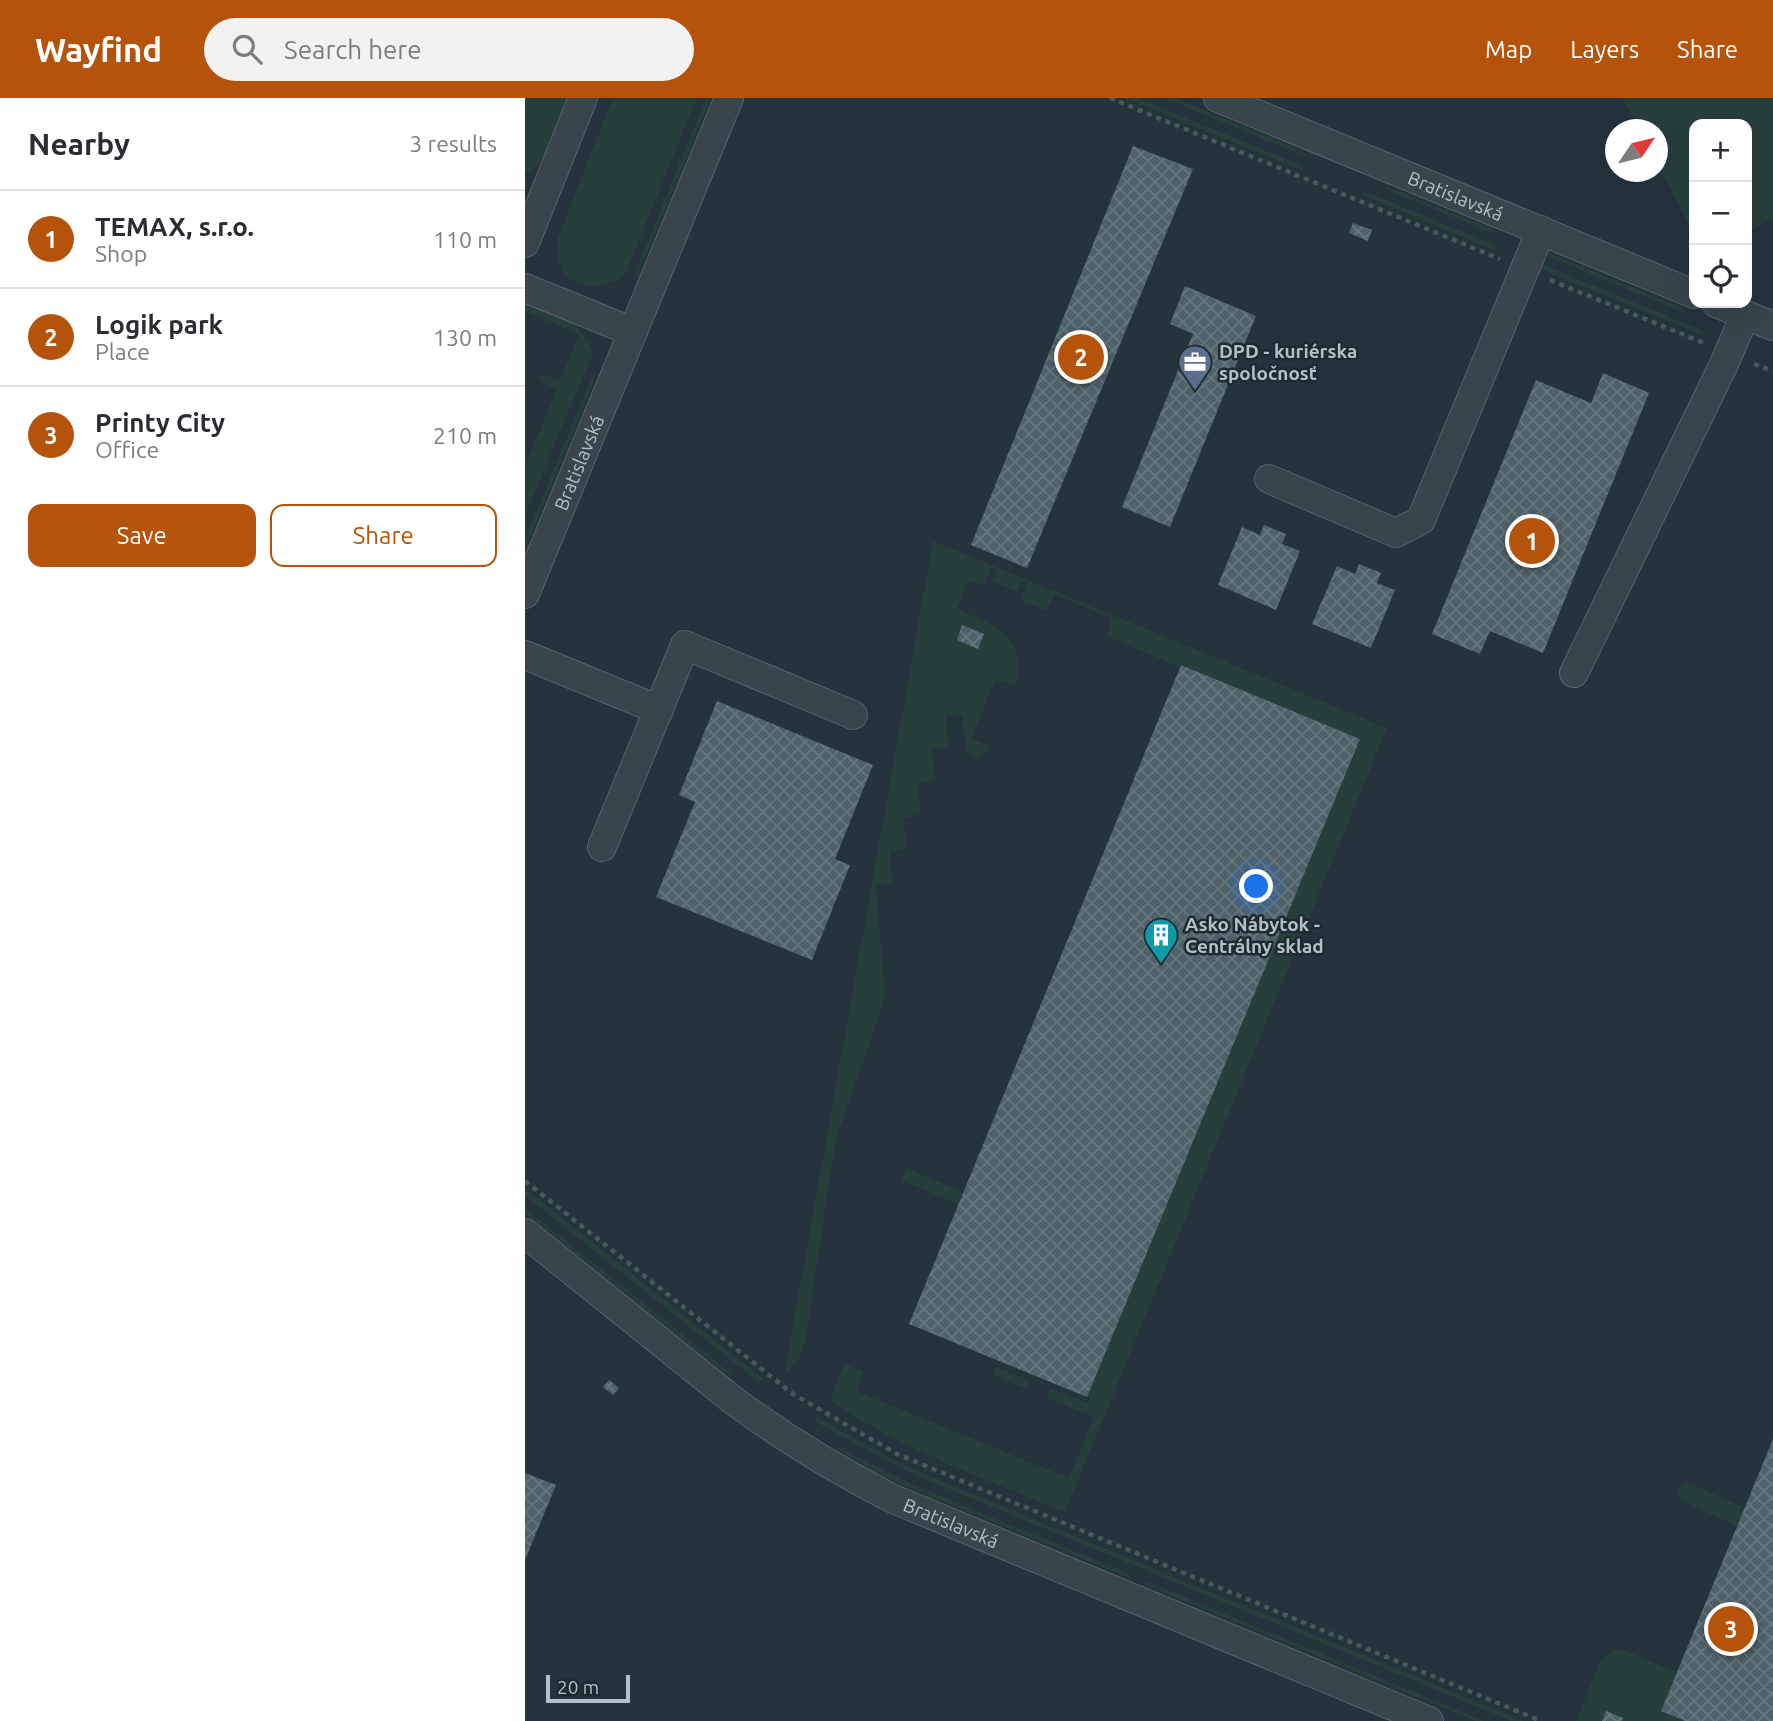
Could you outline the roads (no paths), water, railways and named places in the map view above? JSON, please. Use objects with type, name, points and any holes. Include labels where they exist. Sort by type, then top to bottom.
[{"type":"lane","points":[[528,222],[583,98]]},
{"type":"lane","name":"Bratislavská","points":[[525,594],[729,98]]},
{"type":"lane","name":"Bratislavská","points":[[1218,98],[1689,292]]},
{"type":"lane","points":[[1269,479],[1396,533],[1421,520],[1541,230]]},
{"type":"lane","points":[[525,288],[633,332]]},
{"type":"lane","points":[[1729,308],[1773,326]]},
{"type":"lane","points":[[1574,673],[1745,314]]},
{"type":"lane","points":[[603,847],[685,645],[853,715]]},
{"type":"lane","points":[[525,655],[659,710]]},
{"type":"lane","name":"Bratislavská","points":[[525,1233],[734,1401],[778,1433],[842,1473],[891,1498],[1429,1721]]},
{"type":"place","name":"Logik park","points":[[1081,357]]},
{"type":"place","name":"DPD - kuriérska spoločnosť","points":[[1195,392]]},
{"type":"place","name":"TEMAX, s.r.o.","points":[[1532,541]]},
{"type":"place","name":"Asko Nábytok - Centrálny sklad","points":[[1161,965]]},
{"type":"place","name":"Printy City","points":[[1731,1629]]}]
